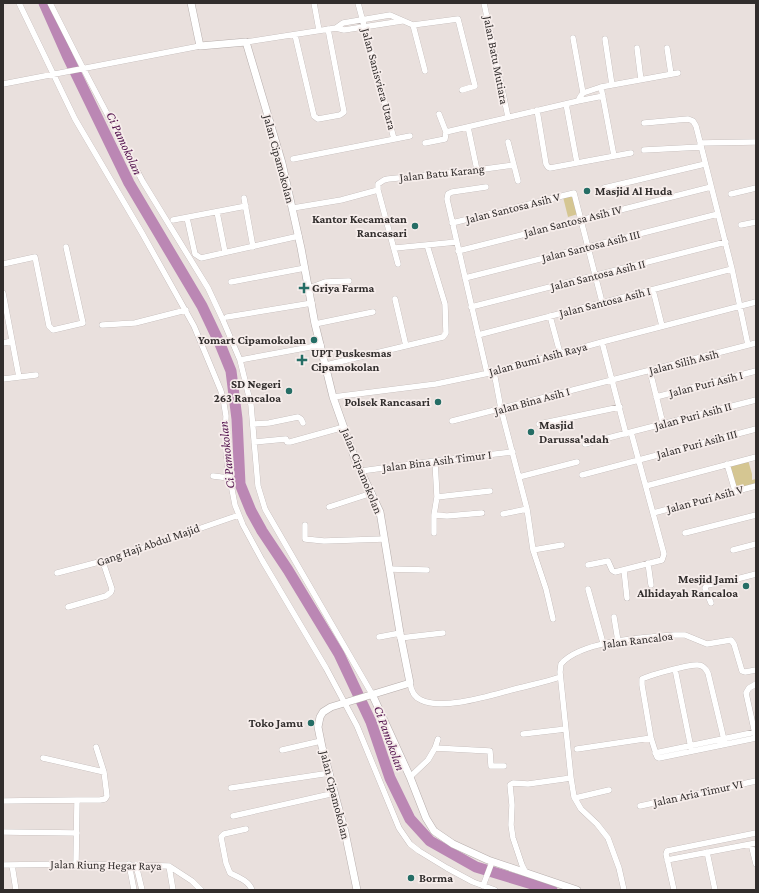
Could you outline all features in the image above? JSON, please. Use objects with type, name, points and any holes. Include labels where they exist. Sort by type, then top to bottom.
[{"type":"street","points":[[19,3],[56,74],[75,119],[186,310],[221,391],[226,416],[225,441],[229,478],[239,515],[262,560],[347,702],[396,822],[410,844],[430,858],[473,882],[484,883],[495,890]]},
{"type":"street","points":[[50,3],[80,69],[143,182],[208,288],[240,360],[251,405],[258,486],[266,509],[369,695],[410,777],[426,818],[434,831],[453,844],[492,864],[526,873],[577,890]]},
{"type":"street","points":[[190,3],[200,46]]},
{"type":"street","points":[[314,3],[319,30]]},
{"type":"street","name":"Jalan Sanisviera Utara","points":[[358,3],[394,139]]},
{"type":"street","name":"Jalan Batu Mutiara","points":[[484,3],[508,117]]},
{"type":"street","points":[[336,28],[343,22],[390,15],[413,25],[458,19],[476,86],[462,90]]},
{"type":"street","points":[[3,84],[200,46],[246,42],[336,28],[344,30],[402,20]]},
{"type":"street","points":[[413,25],[426,71]]},
{"type":"street","points":[[295,35],[314,116],[318,120],[340,115],[344,112],[328,29]]},
{"type":"street","points":[[572,38],[583,93]]},
{"type":"street","points":[[605,39],[612,85]]},
{"type":"street","name":"Jalan Cipamokolan","points":[[246,42],[282,163],[299,236],[315,324],[333,397],[354,459],[380,512],[400,636],[410,683],[347,702],[327,710],[320,717],[318,727],[321,741],[358,890]]},
{"type":"street","points":[[637,48],[641,80]]},
{"type":"street","points":[[667,48],[671,74]]},
{"type":"street","points":[[578,101],[583,93],[601,87],[678,73]]},
{"type":"street","points":[[601,87],[614,156]]},
{"type":"street","points":[[446,132],[603,96]]},
{"type":"street","points":[[566,104],[577,162]]},
{"type":"street","points":[[537,110],[546,164],[550,168],[631,153]]},
{"type":"street","points":[[425,143],[445,139],[446,132],[439,114]]},
{"type":"street","points":[[644,123],[690,120],[696,126],[726,242],[748,346]]},
{"type":"street","points":[[468,127],[478,170]]},
{"type":"street","points":[[293,159],[410,136]]},
{"type":"street","points":[[508,142],[518,182]]},
{"type":"street","points":[[644,150],[756,142]]},
{"type":"street","points":[[604,188],[705,164]]},
{"type":"street","name":"Jalan Batu Karang","points":[[293,208],[341,200],[378,190],[378,184],[388,179],[514,165]]},
{"type":"street","name":"Jalan Santosa Asih IV","points":[[458,251],[711,187]]},
{"type":"street","points":[[486,188],[452,192],[448,194],[447,199],[478,335],[513,452],[527,509],[533,550],[546,589],[553,619]]},
{"type":"street","points":[[731,194],[756,188]]},
{"type":"street","points":[[378,190],[395,248],[398,264]]},
{"type":"street","name":"Jalan Santosa Asih V","points":[[452,223],[574,193],[581,219]]},
{"type":"street","points":[[244,198],[253,247]]},
{"type":"street","points":[[173,220],[246,206]]},
{"type":"street","points":[[217,212],[225,252]]},
{"type":"street","name":"Jalan Santosa Asih III","points":[[465,278],[718,214]]},
{"type":"street","points":[[187,218],[196,256],[204,257],[299,236]]},
{"type":"street","points":[[581,219],[602,302]]},
{"type":"street","points":[[741,225],[756,222]]},
{"type":"street","points":[[395,248],[457,242]]},
{"type":"street","name":"Jalan Santosa Asih II","points":[[471,307],[726,242]]},
{"type":"street","points":[[326,365],[443,337],[446,333],[444,304],[427,245]]},
{"type":"street","points":[[3,264],[35,257],[49,326],[53,330],[83,323],[66,248]]},
{"type":"street","points":[[231,282],[305,268]]},
{"type":"street","name":"Jalan Santosa Asih I","points":[[478,335],[732,269]]},
{"type":"street","points":[[309,288],[325,282],[349,281]]},
{"type":"street","points":[[653,290],[662,326]]},
{"type":"street","points":[[3,293],[19,377]]},
{"type":"street","points":[[395,299],[406,346]]},
{"type":"street","name":"Jalan Bumi Asih Raya","points":[[333,397],[436,384],[490,373],[560,353],[756,302]]},
{"type":"street","points":[[227,317],[312,303]]},
{"type":"street","points":[[102,325],[135,323],[186,310]]},
{"type":"street","points":[[315,324],[373,312]]},
{"type":"street","points":[[550,316],[560,353]]},
{"type":"street","points":[[3,343],[12,341]]},
{"type":"street","points":[[588,565],[607,560],[609,561],[613,571],[624,570],[662,560],[664,556],[639,460],[628,433],[602,342]]},
{"type":"street","name":"Jalan Silih Asih","points":[[612,380],[756,343]]},
{"type":"street","points":[[240,360],[321,345]]},
{"type":"street","points":[[650,371],[663,424]]},
{"type":"street","name":"Jalan Puri Asih I","points":[[656,397],[756,371]]},
{"type":"street","points":[[3,379],[36,375]]},
{"type":"street","name":"Jalan Bina Asih I","points":[[452,421],[612,380]]},
{"type":"street","name":"Jalan Puri Asih II","points":[[585,444],[756,400]]},
{"type":"street","points":[[539,424],[620,406]]},
{"type":"street","points":[[253,424],[269,423],[298,417],[303,423]]},
{"type":"street","points":[[254,442],[286,439],[287,442],[290,442],[344,427]]},
{"type":"street","name":"Jalan Puri Asih III","points":[[582,475],[756,429]]},
{"type":"street","name":"Jalan Bina Asih Timur I","points":[[361,471],[513,452]]},
{"type":"street","points":[[646,486],[756,457]]},
{"type":"street","points":[[434,533],[434,515],[437,497],[435,461]]},
{"type":"street","points":[[519,477],[577,462]]},
{"type":"street","points":[[727,464],[734,491]]},
{"type":"street","points":[[213,476],[229,478]]},
{"type":"street","name":"Jalan Puri Asih V","points":[[653,513],[756,486]]},
{"type":"street","points":[[437,497],[490,491]]},
{"type":"street","points":[[329,507],[372,493]]},
{"type":"street","points":[[504,514],[527,509]]},
{"type":"street","points":[[434,515],[447,516],[482,513]]},
{"type":"street","name":"Gang Haji Abdul Majid","points":[[57,573],[103,562],[239,515]]},
{"type":"street","points":[[685,533],[756,515]]},
{"type":"street","points":[[305,525],[305,539],[324,541],[384,539]]},
{"type":"street","points":[[733,550],[756,544]]},
{"type":"street","points":[[533,550],[562,545]]},
{"type":"street","points":[[68,607],[106,596],[111,592],[112,589],[103,562]]},
{"type":"street","points":[[648,564],[651,585]]},
{"type":"street","points":[[389,569],[427,570]]},
{"type":"street","points":[[624,570],[627,598]]},
{"type":"street","points":[[711,603],[705,588],[707,585],[756,574]]},
{"type":"street","points":[[588,589],[603,643]]},
{"type":"street","points":[[614,617],[618,641]]},
{"type":"street","points":[[379,637],[443,633]]},
{"type":"street","name":"Jalan Rancaloa","points":[[560,677],[560,668],[563,661],[580,652],[603,643],[674,635],[685,635],[707,644],[731,640],[734,644],[742,671],[745,672],[756,670]]},
{"type":"street","points":[[724,742],[708,673],[705,668],[698,664],[675,669],[644,678],[642,680],[651,738],[655,753],[691,748],[724,742],[756,735],[746,693],[749,688],[756,684]]},
{"type":"street","points":[[675,669],[691,748]]},
{"type":"street","points":[[410,683],[411,690],[417,698],[427,702],[441,703],[458,702],[482,697],[560,677],[571,778],[575,798],[581,809],[597,824],[608,838],[624,890]]},
{"type":"street","points":[[523,734],[566,730]]},
{"type":"street","points":[[577,749],[651,738]]},
{"type":"street","points":[[410,777],[428,760],[438,739]]},
{"type":"street","points":[[282,750],[321,741]]},
{"type":"street","points":[[3,801],[105,799],[107,796],[104,772],[96,747]]},
{"type":"street","points":[[435,748],[490,751],[491,766],[504,766]]},
{"type":"street","points":[[43,758],[104,772]]},
{"type":"street","points":[[231,788],[330,773]]},
{"type":"street","points":[[526,873],[513,838],[511,825],[512,804],[510,785],[513,783],[528,784],[571,778]]},
{"type":"street","name":"Jalan Aria Timur VI","points":[[640,806],[756,781]]},
{"type":"street","points":[[575,798],[609,790]]},
{"type":"street","points":[[233,816],[335,793]]},
{"type":"street","points":[[76,864],[77,800]]},
{"type":"street","points":[[246,829],[224,834],[221,837],[226,862],[230,873],[246,882],[251,886],[252,890]]},
{"type":"street","points":[[3,832],[77,833]]},
{"type":"street","points":[[674,890],[667,860],[667,851],[756,833]]},
{"type":"street","points":[[729,838],[731,848]]},
{"type":"street","points":[[667,860],[754,843],[756,864]]},
{"type":"street","points":[[707,852],[715,890]]},
{"type":"street","points":[[129,864],[134,890]]},
{"type":"street","points":[[136,864],[142,890]]},
{"type":"street","name":"Jalan Riung Hegar Raya","points":[[3,865],[136,864],[169,866],[192,881],[200,890]]},
{"type":"street","points":[[484,883],[492,864]]},
{"type":"street","points":[[12,865],[16,890]]},
{"type":"street","points":[[169,866],[174,890]]},
{"type":"shaded area","points":[[573,194],[578,214],[568,217],[563,197]]},
{"type":"shaded area","points":[[748,460],[752,480],[756,479],[756,485],[735,490],[729,465]]},
{"type":"waterway","name":"Ci Pamokolan","points":[[44,3],[67,55],[129,183],[202,306],[220,344],[231,371],[237,419],[240,484],[251,511],[262,531],[288,570],[339,654],[371,722],[390,778],[410,819],[430,841],[476,867],[552,890]]},
{"type":"place","name":"Masjid Al Huda","points":[[587,191]]},
{"type":"place","name":"Kantor Kecamatan Rancasari","points":[[415,226]]},
{"type":"place","name":"Griya Farma","points":[[304,288]]},
{"type":"place","name":"Yomart Cipamokolan","points":[[314,340]]},
{"type":"place","name":"UPT Puskesmas Cipamokolan","points":[[302,360]]},
{"type":"place","name":"SD Negeri 263 Rancaloa","points":[[289,391]]},
{"type":"place","name":"Polsek Rancasari","points":[[438,402]]},
{"type":"place","name":"Masjid Darussa'adah","points":[[531,432]]},
{"type":"place","name":"Mesjid Jami Alhidayah Rancaloa","points":[[746,586]]},
{"type":"place","name":"Toko Jamu","points":[[311,723]]},
{"type":"place","name":"Borma","points":[[411,878]]}]
